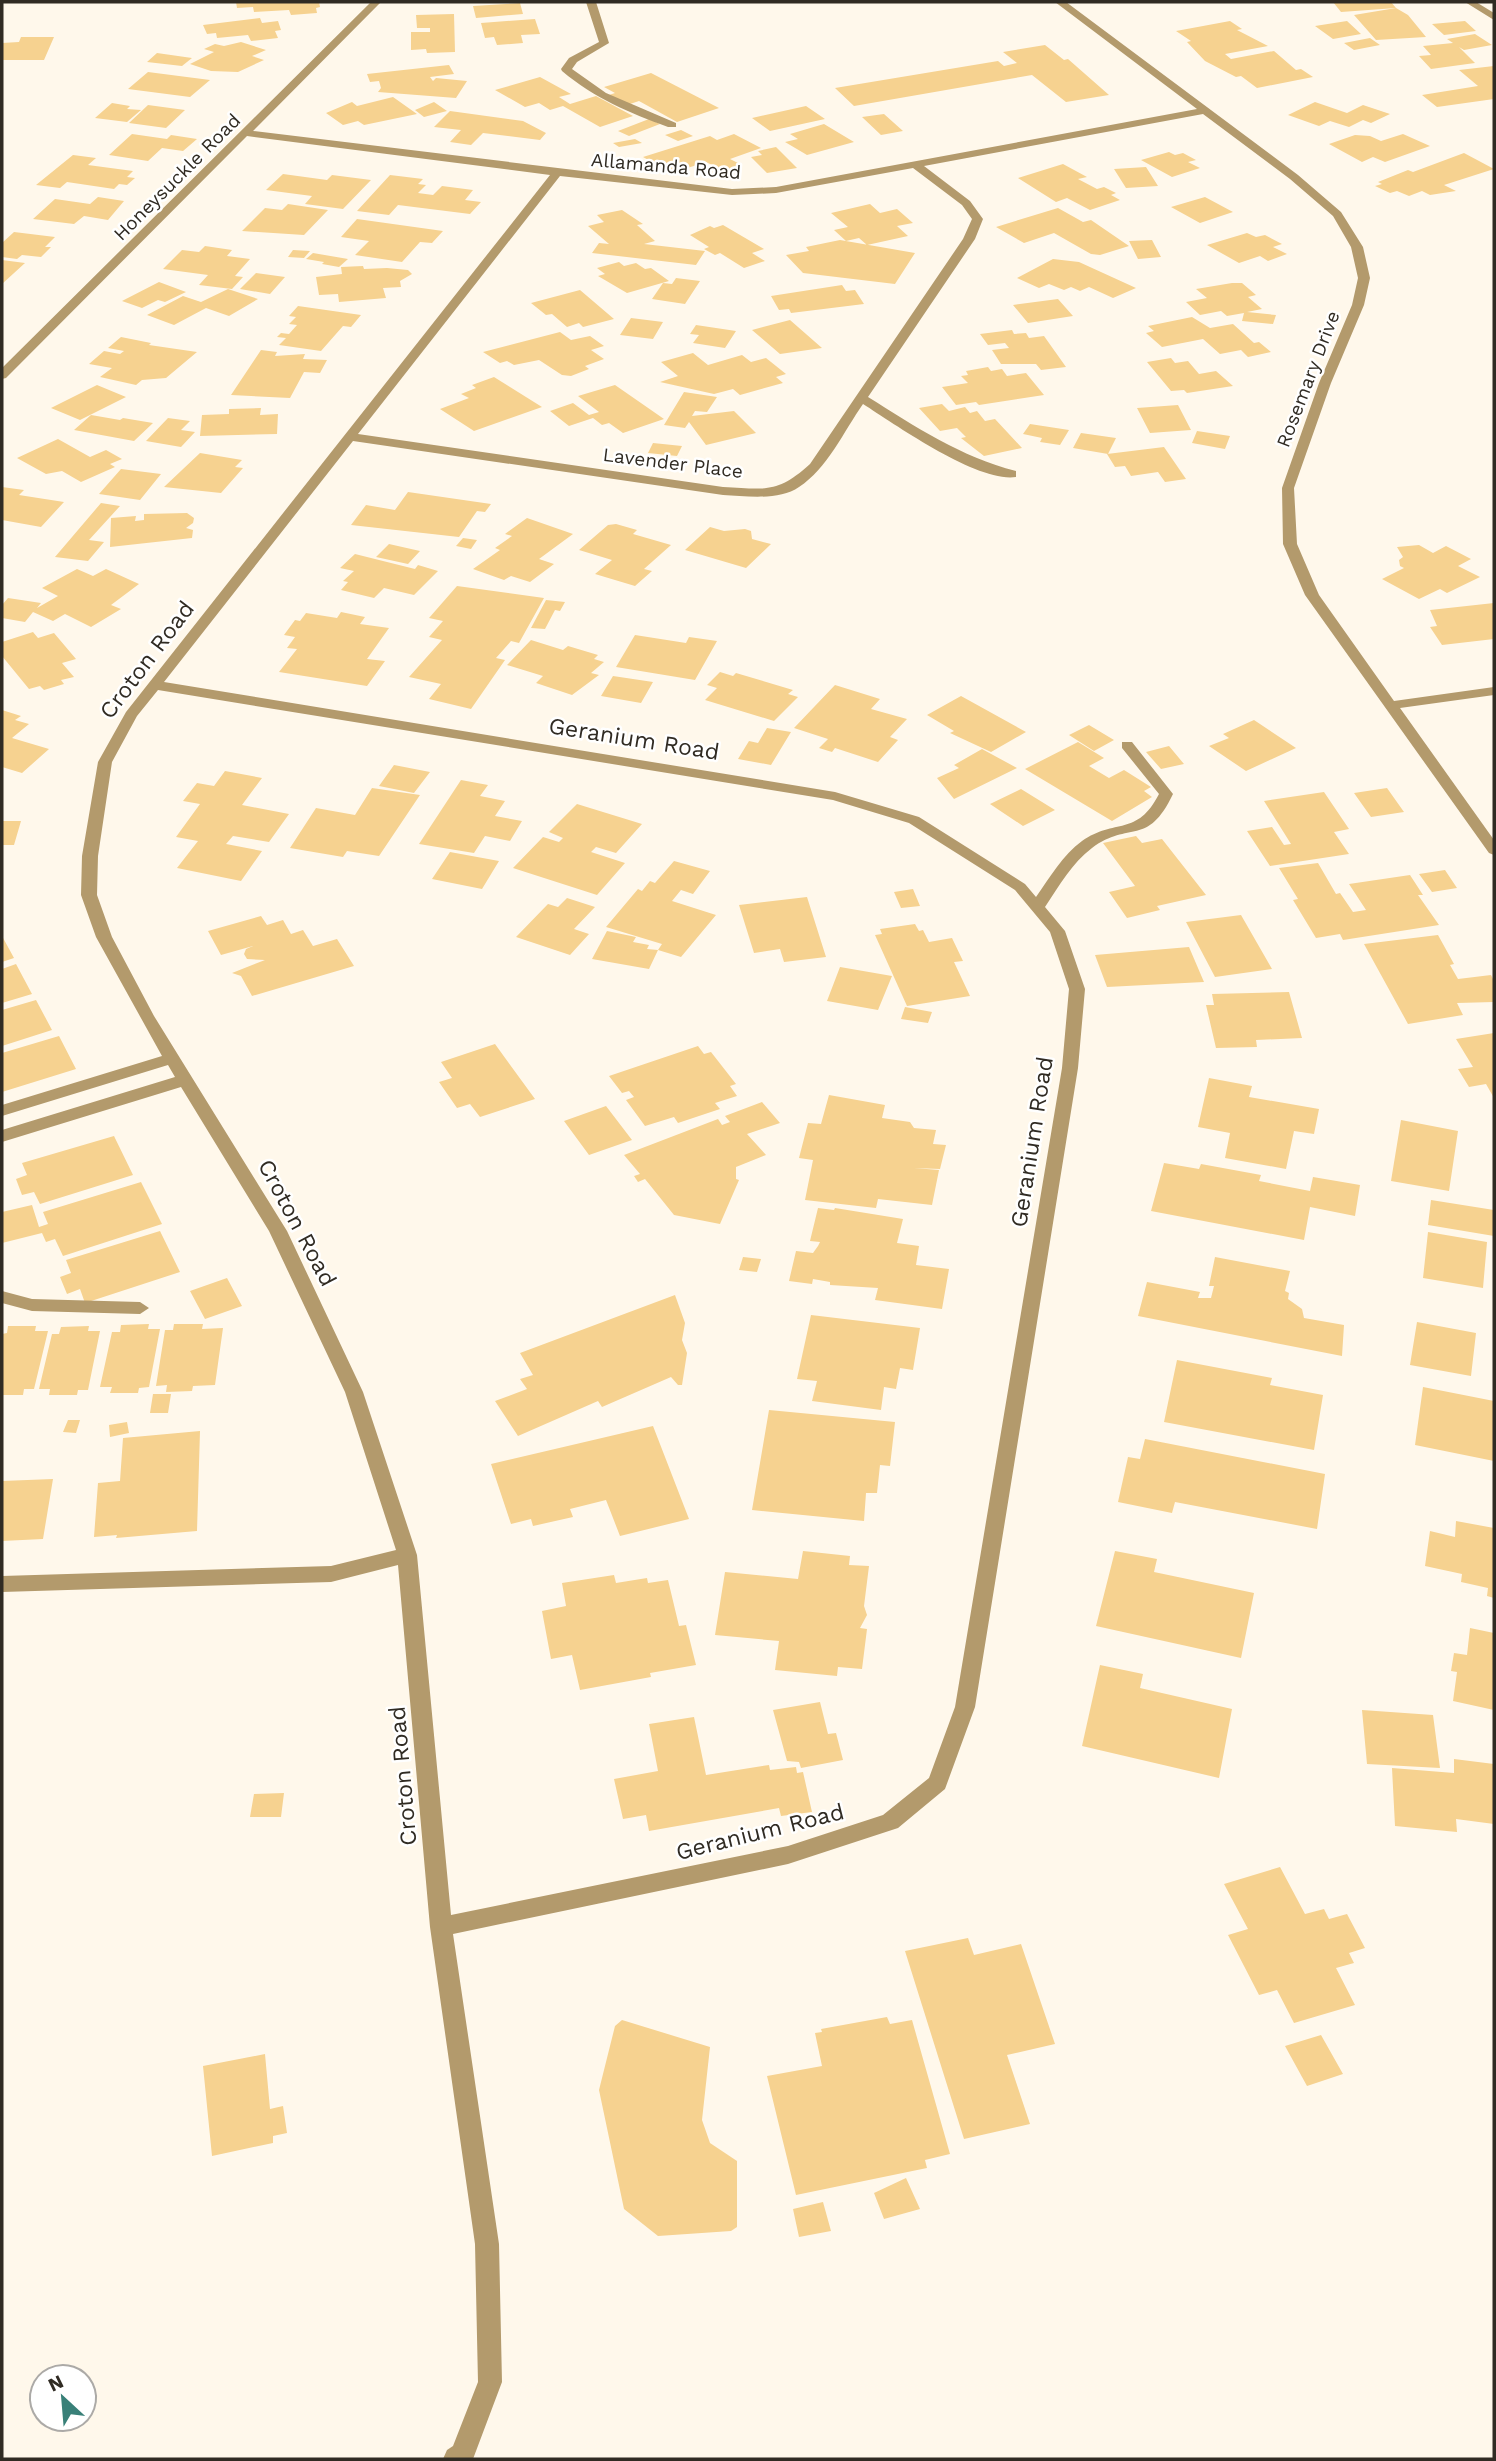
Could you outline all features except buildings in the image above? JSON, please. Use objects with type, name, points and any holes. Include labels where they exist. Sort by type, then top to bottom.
[{"type":"street","name":"Honeysuckle Road","points":[[2,375],[376,2]]},
{"type":"street","points":[[591,2],[604,43],[573,60],[566,69],[593,90],[672,125]]},
{"type":"street","name":"Rosemary Drive","points":[[1060,2],[1294,177],[1336,214],[1357,247],[1364,278],[1358,304],[1325,383],[1288,488],[1290,544],[1312,595],[1494,850]]},
{"type":"street","points":[[1471,2],[1494,17]]},
{"type":"street","name":"Allamanda Road","points":[[246,133],[556,174],[732,192],[776,190],[1204,111]]},
{"type":"street","name":"Lavender Place","points":[[350,437],[723,491],[761,493],[793,486],[814,467],[969,239],[978,219],[966,203],[915,164]]},
{"type":"street","name":"Croton Road","points":[[456,2459],[462,2455],[490,2382],[487,2244],[441,1927],[407,1555],[354,1392],[278,1231],[146,1016],[104,937],[89,895],[90,856],[105,762],[131,715],[556,174]]},
{"type":"street","points":[[861,398],[959,457],[986,469],[1012,474]]},
{"type":"street","name":"Geranium Road","points":[[156,685],[835,796],[914,820],[1020,887],[1057,931],[1077,989],[1070,1068],[965,1707],[938,1783],[890,1822],[788,1855],[441,1927]]},
{"type":"street","points":[[1393,705],[1494,691]]},
{"type":"street","points":[[1037,907],[1073,858],[1097,838],[1149,824],[1156,816],[1166,794],[1127,745]]},
{"type":"street","points":[[2,1111],[174,1058]]},
{"type":"street","points":[[2,1136],[187,1079]]},
{"type":"street","points":[[2,1297],[32,1305],[140,1308]]},
{"type":"street","points":[[2,1584],[331,1574],[407,1555]]}]
